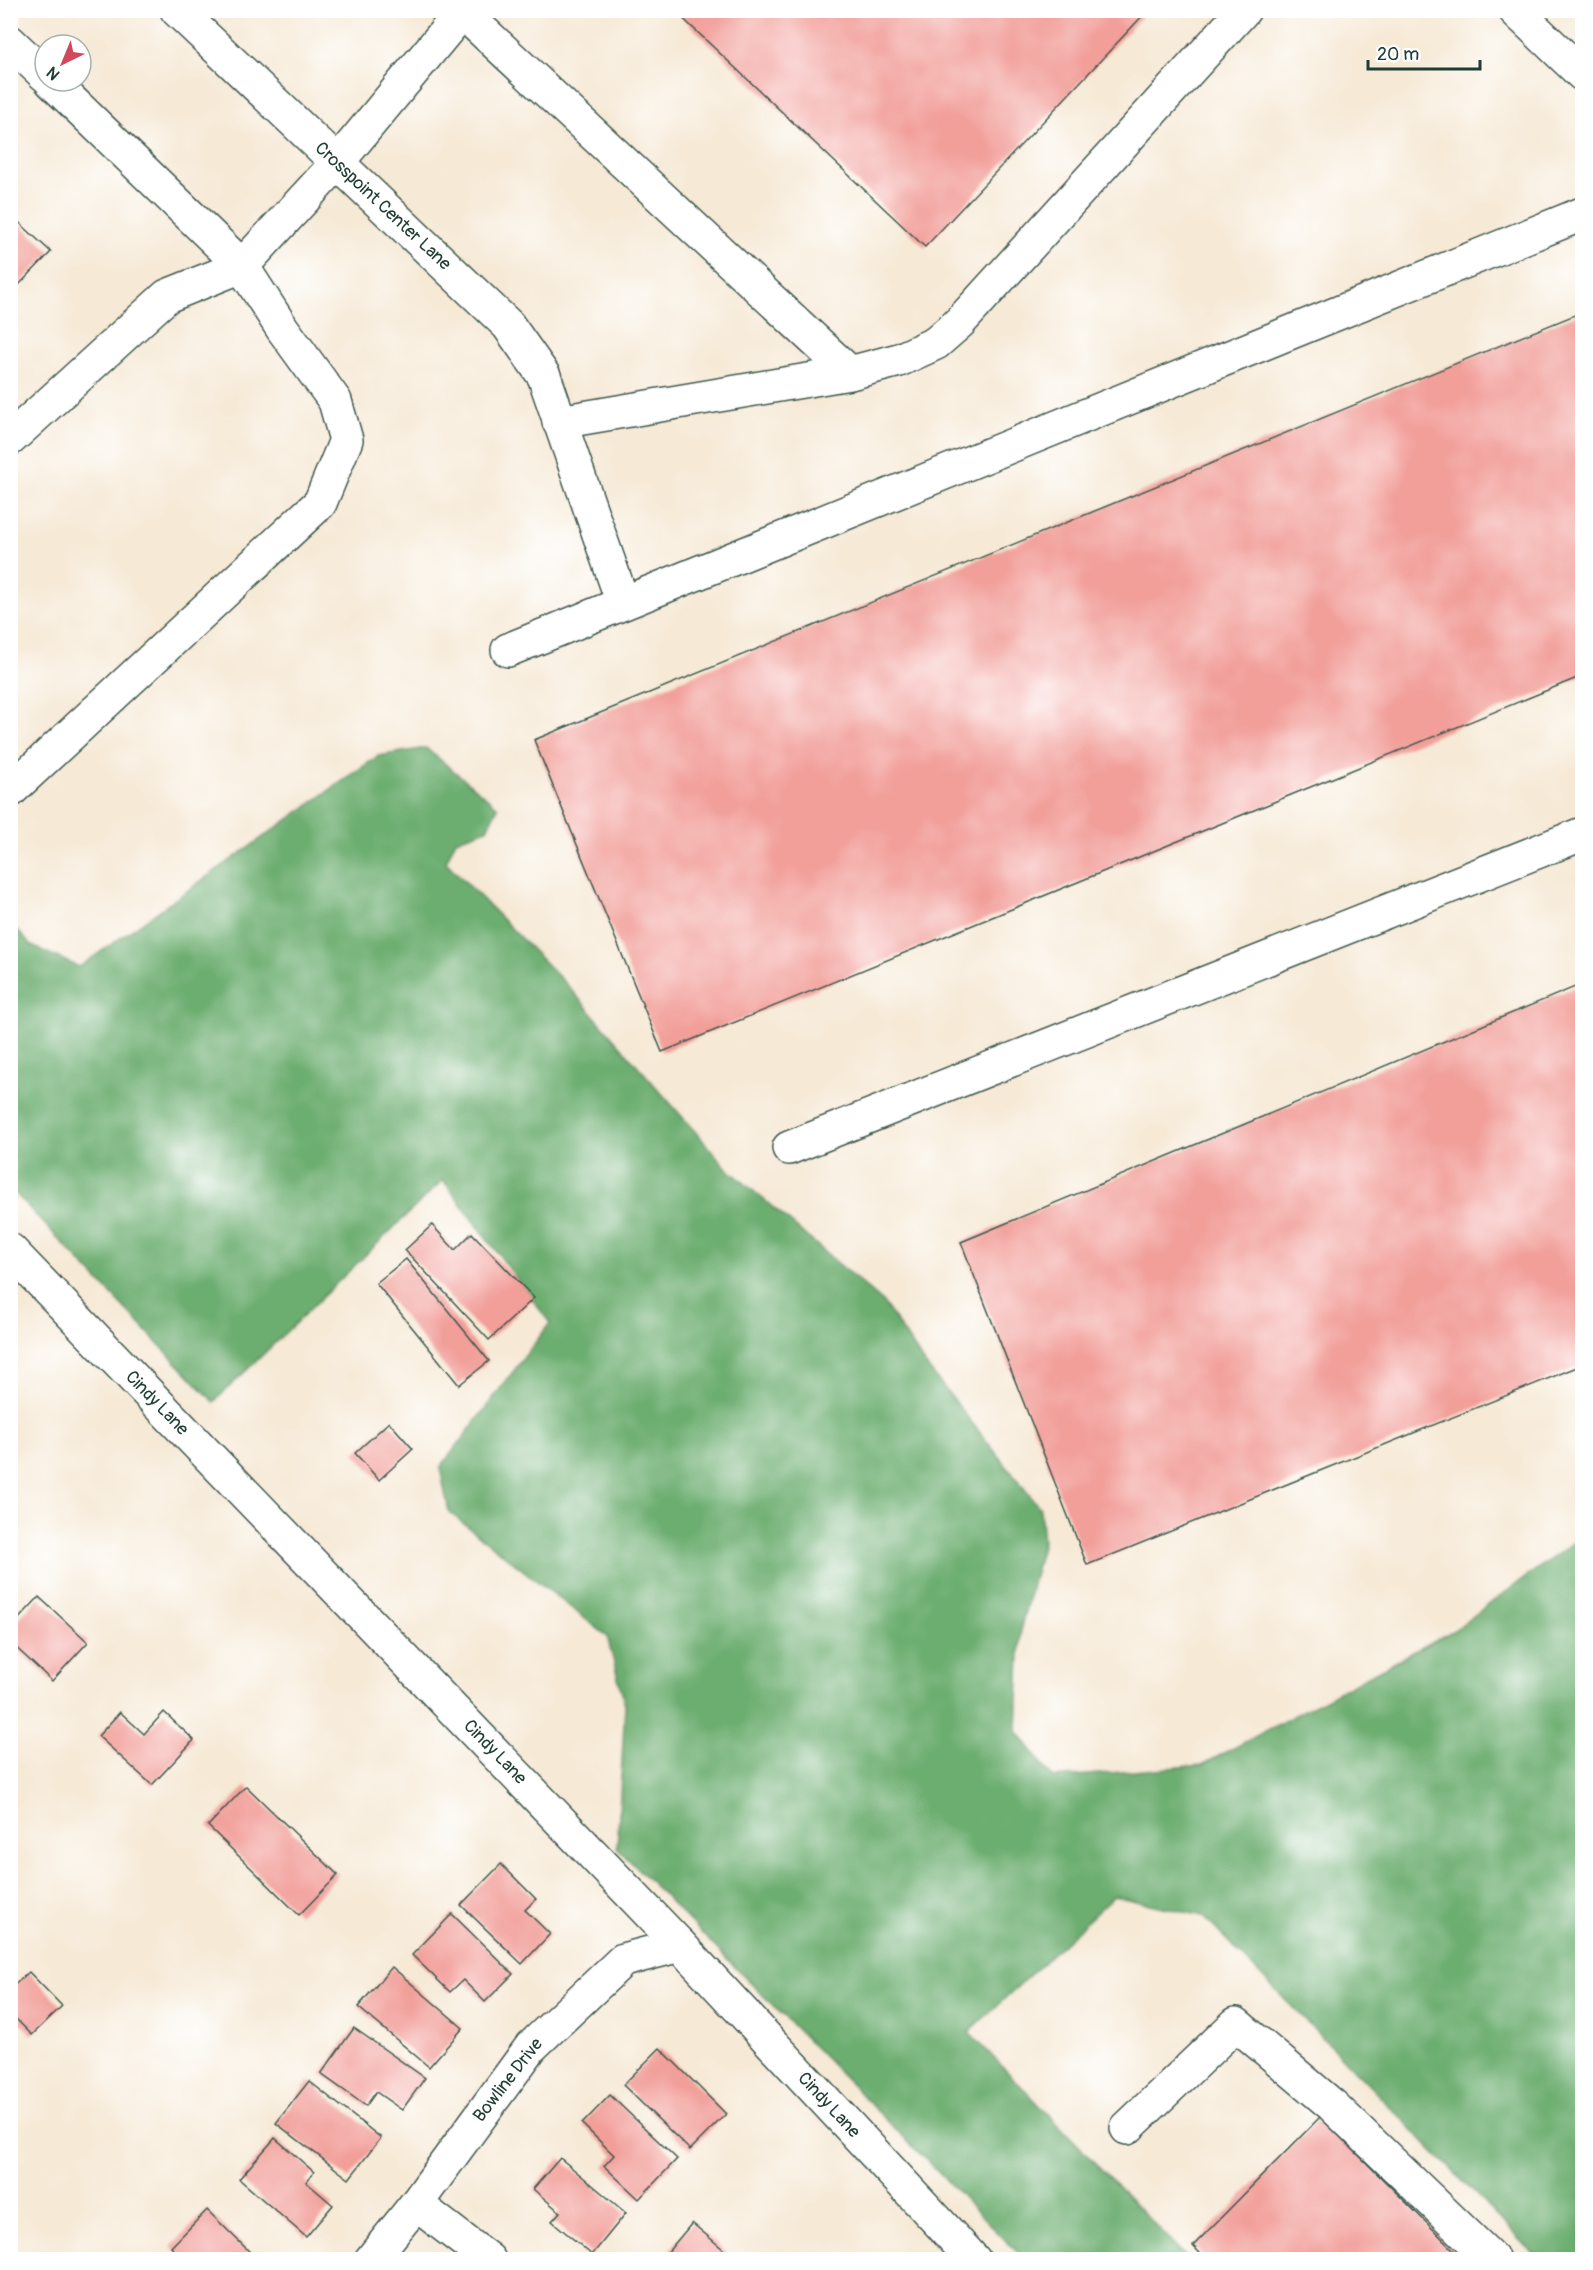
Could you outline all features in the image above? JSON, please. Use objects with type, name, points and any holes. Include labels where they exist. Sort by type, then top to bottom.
[{"type":"main road","name":"Crosspoint Center Lane","points":[[177,10],[508,324],[544,376],[623,603]]},
{"type":"main road","points":[[559,422],[850,373],[899,360],[936,343],[960,322],[1244,10]]},
{"type":"main road","points":[[1515,10],[1582,74]]},
{"type":"main road","points":[[10,439],[167,296],[242,266],[337,163],[461,11],[850,373]]},
{"type":"main road","points":[[10,42],[33,64]]},
{"type":"main road","points":[[10,791],[320,503],[346,440],[335,401],[282,328],[242,266],[63,93]]},
{"type":"main road","points":[[508,650],[1582,214]]},
{"type":"main road","points":[[789,1148],[1582,834]]},
{"type":"main road","name":"Cindy Lane","points":[[10,1250],[680,1945],[974,2259]]},
{"type":"main road","name":"Bowline Drive","points":[[371,2259],[416,2204],[531,2047],[623,1960],[680,1945]]},
{"type":"main road","points":[[1127,2128],[1236,2024],[1332,2105],[1493,2259]]},
{"type":"main road","points":[[416,2204],[489,2259]]},
{"type":"green space","points":[[426,748],[498,807],[487,829],[456,840],[446,862],[569,987],[727,1168],[883,1302],[925,1364],[1040,1508],[1043,1542],[1021,1627],[1017,1731],[1053,1778],[1202,1765],[1454,1630],[1582,1536],[1582,2259],[1539,2259],[1203,1916],[1114,1896],[969,2032],[1188,2259],[1024,2259],[617,1848],[625,1705],[607,1636],[449,1512],[440,1468],[550,1323],[443,1180],[214,1402],[11,1189],[10,923],[32,946],[79,967],[378,756]]},
{"type":"building","points":[[674,10],[1148,10],[925,247]]},
{"type":"building","points":[[10,214],[51,252],[10,294]]},
{"type":"building","points":[[1582,312],[1582,676],[662,1052],[534,740]]},
{"type":"building","points":[[1582,984],[1582,1365],[1087,1565],[961,1242]]},
{"type":"building","points":[[432,1225],[455,1250],[472,1233],[534,1298],[489,1340],[405,1250]]},
{"type":"building","points":[[406,1259],[489,1361],[459,1385],[376,1283]]},
{"type":"building","points":[[389,1422],[413,1449],[379,1480],[355,1453]]},
{"type":"building","points":[[39,1597],[88,1642],[52,1681],[10,1642],[10,1628]]},
{"type":"building","points":[[120,1712],[144,1734],[164,1712],[194,1740],[152,1785],[98,1736]]},
{"type":"building","points":[[246,1786],[338,1875],[299,1915],[208,1826]]},
{"type":"building","points":[[501,1864],[536,1899],[525,1910],[550,1934],[522,1964],[461,1905]]},
{"type":"building","points":[[452,1914],[513,1974],[485,2002],[463,1980],[450,1992],[412,1955]]},
{"type":"building","points":[[392,1967],[463,2028],[429,2067],[358,2007]]},
{"type":"building","points":[[29,1972],[62,2006],[32,2035],[10,2013],[10,1989]]},
{"type":"building","points":[[354,2028],[425,2078],[402,2110],[376,2092],[366,2106],[321,2074]]},
{"type":"building","points":[[660,2048],[726,2114],[690,2150],[623,2085]]},
{"type":"building","points":[[309,2081],[381,2138],[349,2179],[276,2123]]},
{"type":"building","points":[[610,2095],[677,2159],[639,2199],[604,2166],[614,2155],[582,2124]]},
{"type":"building","points":[[1320,2117],[1464,2260],[1207,2260],[1193,2246]]},
{"type":"building","points":[[275,2138],[314,2172],[306,2182],[333,2205],[306,2237],[239,2179]]},
{"type":"building","points":[[560,2158],[626,2213],[592,2255],[552,2221],[560,2212],[533,2189]]},
{"type":"building","points":[[207,2210],[258,2260],[184,2260],[171,2247]]},
{"type":"building","points":[[692,2223],[736,2260],[661,2260]]}]
